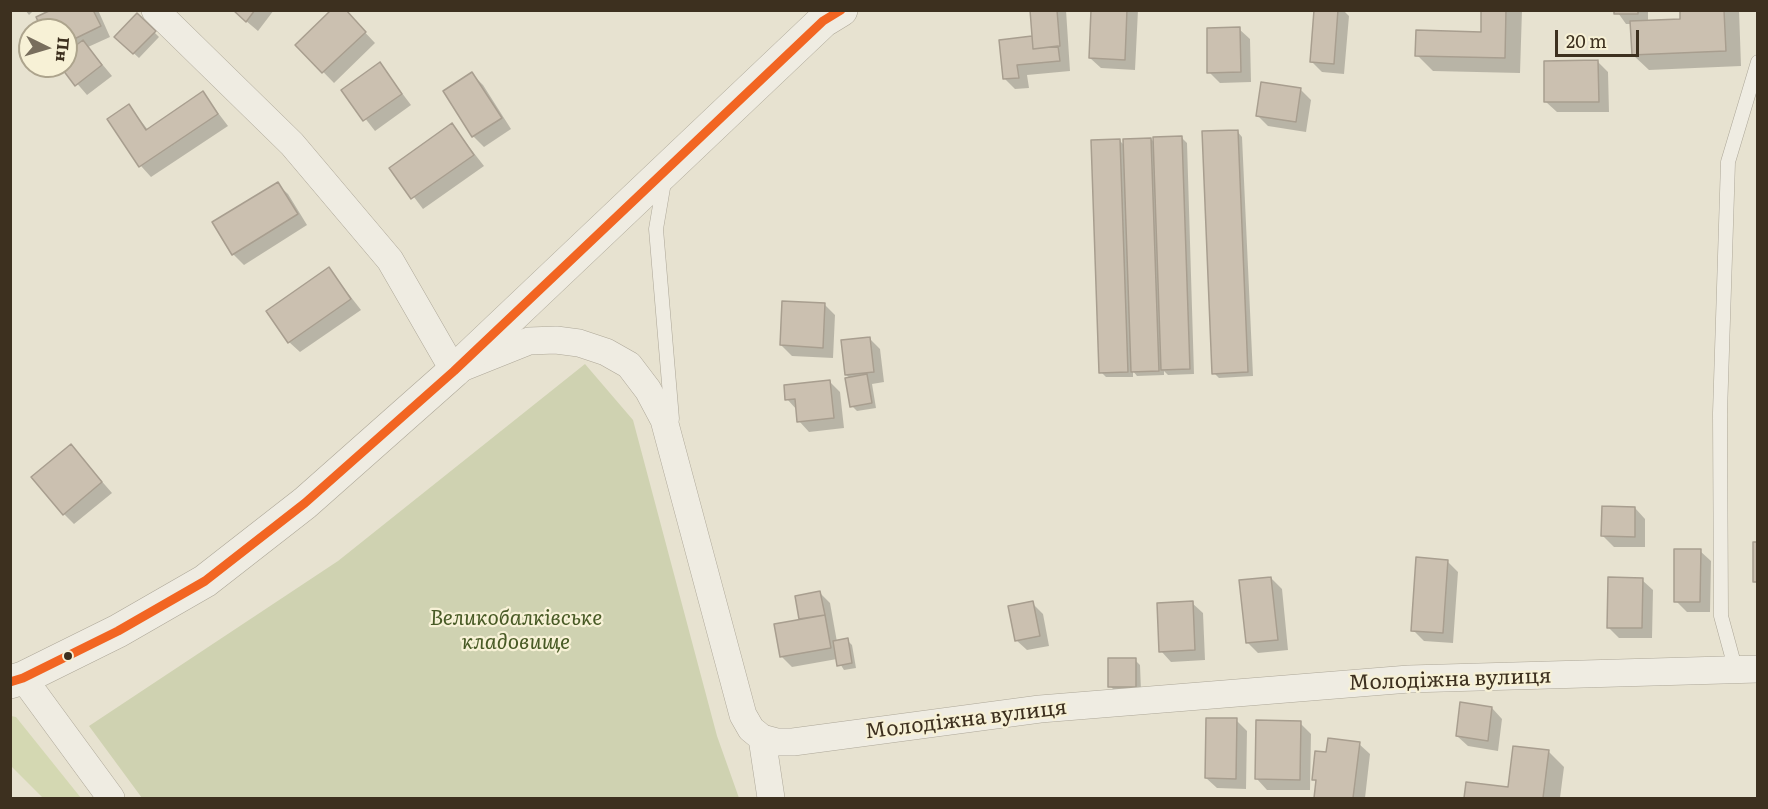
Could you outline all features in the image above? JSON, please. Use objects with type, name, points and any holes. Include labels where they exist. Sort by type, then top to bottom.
[{"type":"street","points":[[155,10],[292,144],[390,260],[454,371]]},
{"type":"street","points":[[111,798],[17,680],[118,631],[205,581],[305,503],[454,371],[831,14]]},
{"type":"street","points":[[454,371],[529,341],[556,340],[579,343],[606,352],[629,365],[648,390],[664,420],[674,454],[743,715],[752,729],[762,738],[771,798]]},
{"type":"street","name":"Молодіжна вулиця","points":[[762,738],[777,742],[793,742],[1040,709],[1409,679],[1747,670]]},
{"type":"lane","points":[[1747,670],[1721,616],[1720,413],[1727,174],[1732,142],[1758,62]]},
{"type":"lane","points":[[667,168],[656,229],[674,454]]},
{"type":"green space","name":"Великобалківське кладовище","points":[[585,364],[633,420],[717,736],[739,798],[142,798],[89,726],[338,561]]},
{"type":"green space","points":[[11,716],[16,717],[81,798],[43,798],[11,766]]},
{"type":"building","points":[[51,10],[93,10],[101,26],[78,37],[78,18],[36,17]]},
{"type":"building","points":[[233,10],[255,10],[246,22]]},
{"type":"building","points":[[331,10],[346,10],[366,32],[322,73],[295,45]]},
{"type":"building","points":[[1030,10],[1057,10],[1060,46],[1033,49]]},
{"type":"building","points":[[1091,10],[1127,10],[1125,60],[1089,58]]},
{"type":"building","points":[[1314,10],[1338,10],[1334,64],[1310,62]]},
{"type":"building","points":[[1481,10],[1506,10],[1505,58],[1415,56],[1416,30],[1481,32]]},
{"type":"building","points":[[1614,10],[1638,10],[1638,14],[1614,14]]},
{"type":"building","points":[[1680,10],[1724,10],[1726,51],[1632,55],[1630,21],[1680,19]]},
{"type":"building","points":[[137,13],[156,31],[133,54],[114,37]]},
{"type":"building","points":[[1240,27],[1241,72],[1207,73],[1207,28]]},
{"type":"building","points":[[1032,36],[1033,49],[1058,46],[1060,61],[1017,65],[1019,78],[1003,79],[999,40]]},
{"type":"building","points":[[83,40],[102,65],[75,86],[69,78],[78,78],[78,44]]},
{"type":"building","points":[[1598,60],[1599,102],[1544,102],[1544,61]]},
{"type":"building","points":[[380,62],[402,94],[363,121],[341,90]]},
{"type":"building","points":[[472,72],[502,118],[472,137],[443,91]]},
{"type":"building","points":[[1261,82],[1301,88],[1296,122],[1256,116]]},
{"type":"building","points":[[203,91],[218,114],[139,167],[107,119],[129,104],[146,130]]},
{"type":"building","points":[[452,123],[474,155],[411,199],[389,168]]},
{"type":"building","points":[[1238,130],[1248,372],[1212,374],[1202,131]]},
{"type":"building","points":[[1182,136],[1190,369],[1161,370],[1153,137]]},
{"type":"building","points":[[1151,138],[1159,371],[1131,372],[1123,139]]},
{"type":"building","points":[[1120,139],[1128,372],[1099,373],[1091,140]]},
{"type":"building","points":[[278,182],[298,214],[232,255],[212,222]]},
{"type":"building","points":[[329,267],[351,299],[288,343],[266,311]]},
{"type":"building","points":[[782,301],[825,303],[823,348],[780,345]]},
{"type":"building","points":[[870,337],[874,372],[845,375],[841,340]]},
{"type":"building","points":[[867,374],[872,403],[850,407],[845,378]]},
{"type":"building","points":[[830,380],[834,418],[797,422],[795,399],[785,400],[784,385]]},
{"type":"building","points":[[71,444],[102,482],[63,515],[31,477]]},
{"type":"building","points":[[1602,506],[1635,507],[1635,537],[1601,536]]},
{"type":"building","points":[[1753,542],[1758,542],[1758,582],[1753,582]]},
{"type":"building","points":[[1674,549],[1701,549],[1700,602],[1674,602]]},
{"type":"building","points":[[1416,557],[1448,560],[1443,633],[1411,631]]},
{"type":"building","points":[[1271,577],[1278,640],[1246,643],[1239,580]]},
{"type":"building","points":[[1608,577],[1643,578],[1642,628],[1607,628]]},
{"type":"building","points":[[820,591],[825,615],[799,619],[795,596]]},
{"type":"building","points":[[1033,601],[1040,636],[1015,641],[1008,606]]},
{"type":"building","points":[[1193,601],[1195,650],[1159,652],[1157,603]]},
{"type":"building","points":[[825,615],[831,648],[780,657],[774,624]]},
{"type":"building","points":[[848,638],[852,663],[837,666],[833,641]]},
{"type":"building","points":[[1108,658],[1136,658],[1136,687],[1108,687]]},
{"type":"building","points":[[1460,702],[1492,707],[1488,741],[1456,736]]},
{"type":"building","points":[[1206,718],[1237,718],[1236,779],[1205,778]]},
{"type":"building","points":[[1256,720],[1301,721],[1300,780],[1255,779]]},
{"type":"building","points":[[1328,738],[1360,742],[1353,798],[1314,798],[1316,780],[1312,780],[1315,751],[1326,752]]},
{"type":"building","points":[[1513,746],[1549,750],[1543,798],[1464,798],[1466,782],[1508,787]]},
{"type":"transit line","points":[[10,682],[23,678],[118,631],[205,581],[305,503],[454,371],[823,21],[841,10]]}]
